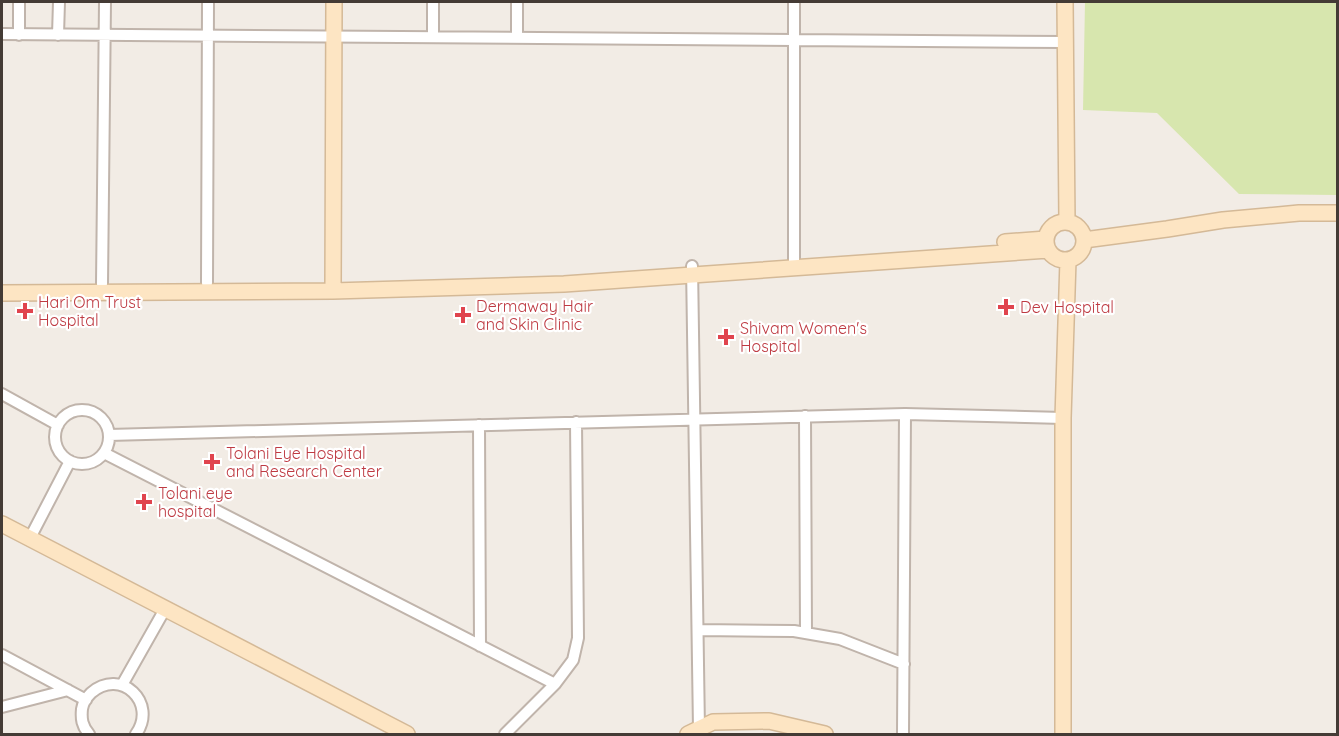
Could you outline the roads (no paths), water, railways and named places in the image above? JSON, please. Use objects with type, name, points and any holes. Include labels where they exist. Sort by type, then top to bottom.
[{"type":"main road","points":[[333,287],[334,2]]},
{"type":"main road","points":[[1065,2],[1067,222]]},
{"type":"main road","points":[[1084,240],[1223,220],[1299,213],[1338,213]]},
{"type":"main road","points":[[1067,222],[1079,228],[1083,233],[1084,246],[1077,257],[1068,260],[1057,259],[1052,255],[1047,244],[1049,231],[1054,226],[1067,222]]},
{"type":"main road","points":[[2,293],[333,287],[692,270],[1047,244]]},
{"type":"main road","points":[[1063,735],[1063,418],[1068,260]]},
{"type":"main road","points":[[2,284],[207,283],[333,287]]},
{"type":"main road","points":[[2,524],[407,735]]},
{"type":"main road","points":[[693,732],[713,722],[769,721],[825,735]]},
{"type":"street","points":[[19,2],[19,34]]},
{"type":"street","points":[[58,2],[58,35]]},
{"type":"street","points":[[102,284],[105,2]]},
{"type":"street","points":[[207,283],[208,2]]},
{"type":"street","points":[[433,2],[433,37]]},
{"type":"street","points":[[518,2],[518,38]]},
{"type":"street","points":[[794,2],[794,263]]},
{"type":"street","points":[[2,34],[1065,42]]},
{"type":"street","points":[[692,270],[698,630],[693,732]]},
{"type":"street","points":[[2,394],[58,425]]},
{"type":"street","points":[[73,411],[94,412],[102,418],[108,428],[107,448],[91,462],[80,464],[70,461],[61,453],[57,445],[55,434],[58,425],[65,416],[73,411]]},
{"type":"street","points":[[109,435],[905,414],[1063,418]]},
{"type":"street","points":[[903,735],[905,414]]},
{"type":"street","points":[[805,416],[806,633]]},
{"type":"street","points":[[505,735],[555,684],[573,660],[578,638],[576,422]]},
{"type":"street","points":[[479,425],[480,646]]},
{"type":"street","points":[[104,453],[555,684]]},
{"type":"street","points":[[30,538],[70,461]]},
{"type":"street","points":[[122,685],[165,609]]},
{"type":"street","points":[[698,630],[794,631],[840,639],[904,664]]},
{"type":"street","points":[[2,655],[86,700]]},
{"type":"street","points":[[89,735],[82,721],[83,705],[88,695],[98,687],[109,684],[122,685],[131,689],[140,701],[144,713],[142,733]]},
{"type":"street","points":[[2,707],[68,690]]},
{"type":"place","name":"Dev Hospital","points":[[1006,307]]},
{"type":"place","name":"Hari Om Trust Hospital","points":[[25,311]]},
{"type":"place","name":"Dermaway Hair and Skin Clinic","points":[[463,315]]},
{"type":"place","name":"Shivam Women's Hospital","points":[[726,337]]},
{"type":"place","name":"Tolani Eye Hospital and Research Center","points":[[212,462]]},
{"type":"place","name":"Tolani eye hospital","points":[[144,502]]}]
